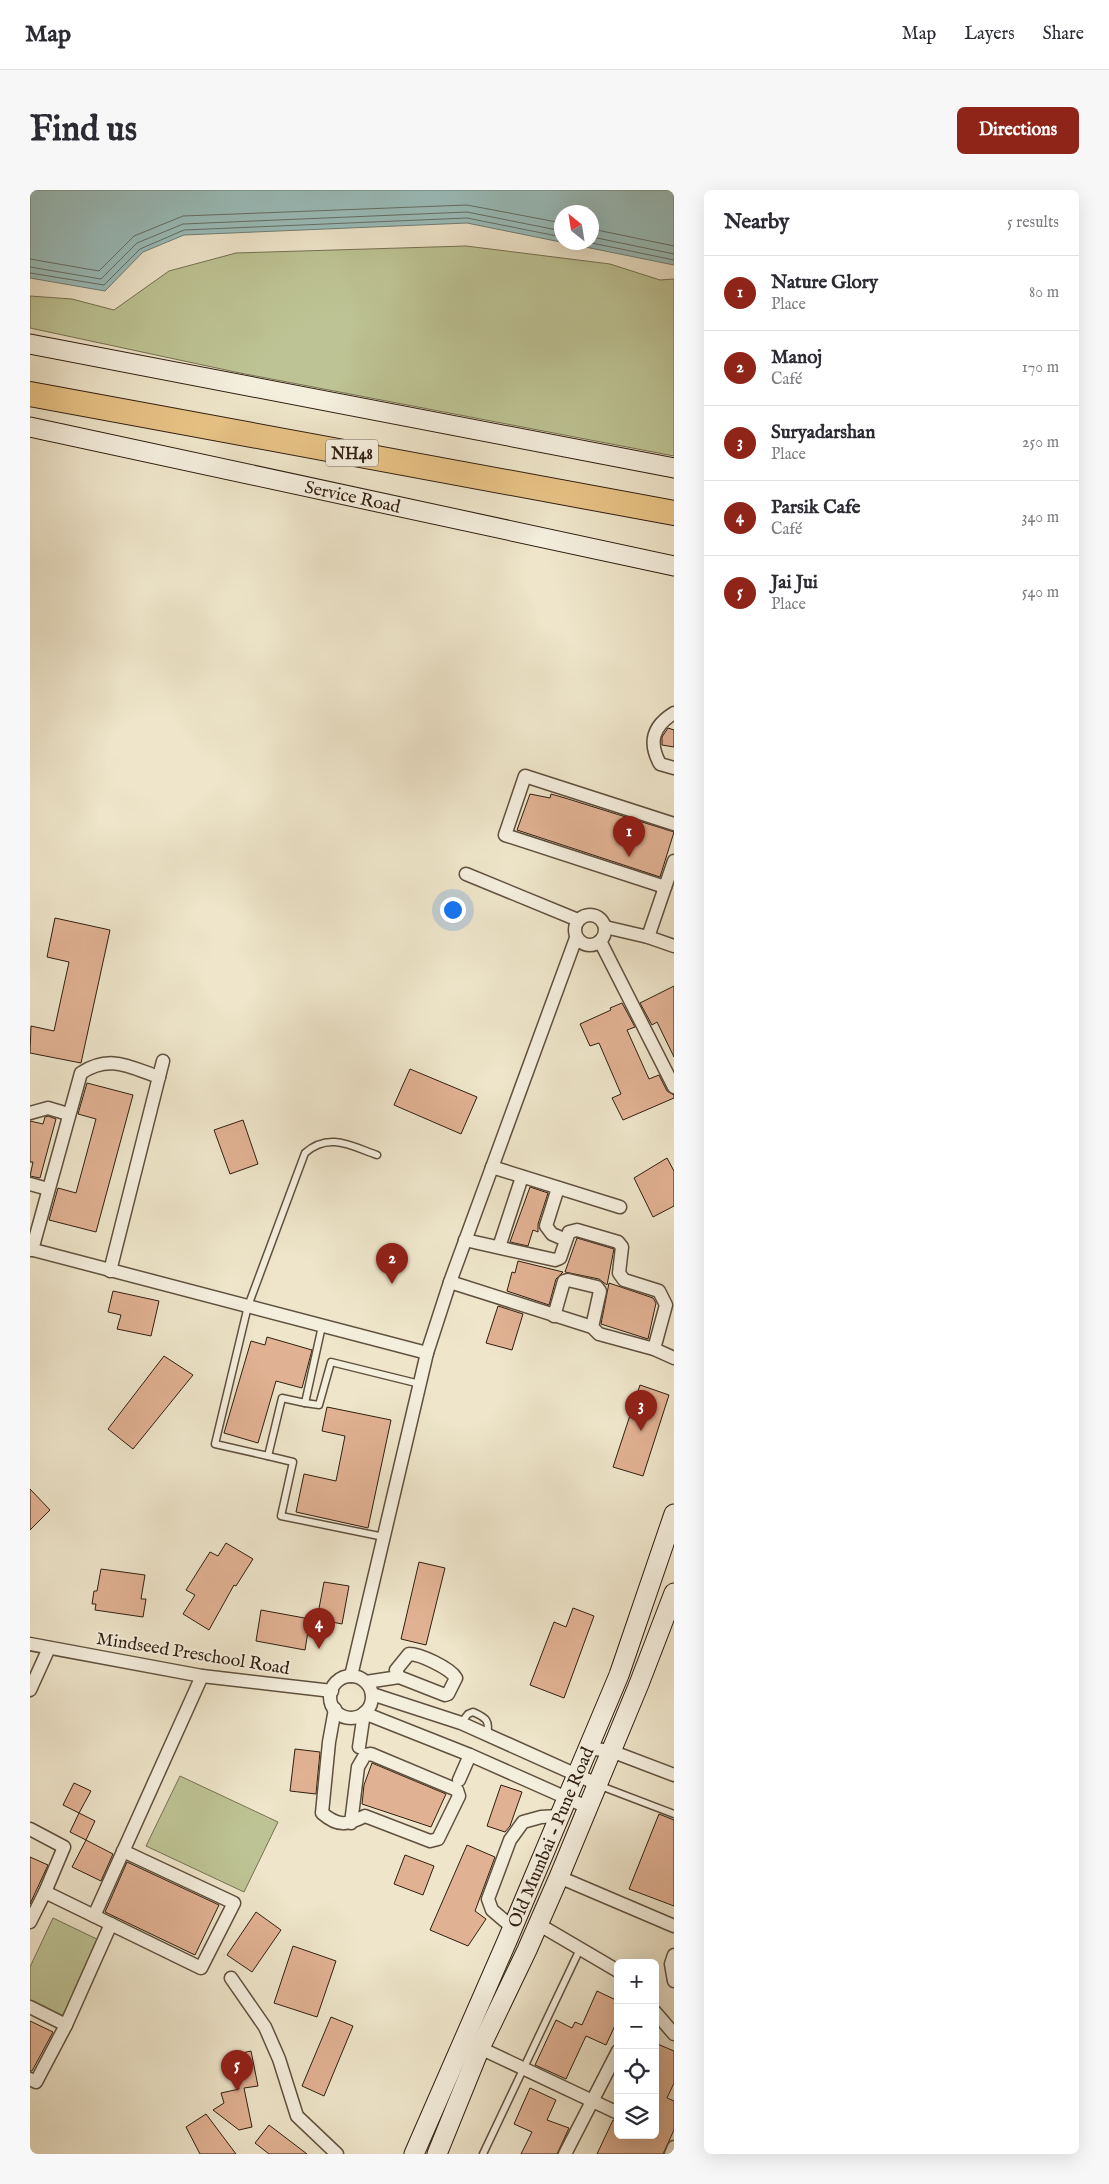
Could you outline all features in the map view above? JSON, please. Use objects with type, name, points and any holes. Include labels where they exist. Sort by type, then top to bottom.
[{"type":"highway","name":"NH48","points":[[30,394],[674,512]]},
{"type":"main road","points":[[30,344],[674,468]]},
{"type":"main road","name":"Service Road","points":[[30,426],[674,566]]},
{"type":"main road","name":"Old Mumbai - Pune Road","points":[[414,2154],[513,1928],[619,1675],[674,1514]]},
{"type":"main road","name":"Old Mumbai - Pune Road","points":[[437,2154],[480,2048],[559,1877],[674,1593]]},
{"type":"street","points":[[674,713],[659,724],[654,734],[655,755],[660,764],[674,768]]},
{"type":"street","points":[[665,887],[505,835],[525,776],[674,824]]},
{"type":"street","points":[[648,937],[674,861]]},
{"type":"street","points":[[466,874],[578,920]]},
{"type":"street","points":[[351,1676],[427,1354],[450,1282],[576,938],[574,928],[582,916],[592,914],[600,919],[605,927],[605,932],[600,942],[595,944],[585,944],[576,938]]},
{"type":"street","points":[[605,927],[648,937],[674,946]]},
{"type":"street","points":[[600,942],[674,1087]]},
{"type":"street","points":[[110,1270],[163,1061]]},
{"type":"street","points":[[159,1077],[125,1064],[106,1062],[90,1067],[81,1073],[31,1250],[427,1354]]},
{"type":"street","points":[[30,1113],[48,1108],[68,1114]]},
{"type":"street","points":[[492,1167],[620,1207]]},
{"type":"street","points":[[500,1247],[522,1177]]},
{"type":"street","points":[[30,1184],[48,1190]]},
{"type":"street","points":[[558,1188],[546,1226],[552,1234],[566,1240]]},
{"type":"street","points":[[465,1240],[555,1260],[560,1258],[569,1232],[577,1230],[618,1242],[622,1247],[619,1273],[624,1280],[659,1291],[666,1305],[654,1350]]},
{"type":"street","points":[[554,1316],[564,1281],[568,1280],[598,1287],[600,1291],[592,1327]]},
{"type":"street","points":[[450,1282],[592,1327],[599,1334],[654,1350],[674,1358]]},
{"type":"street","name":"Mindseed Preschool Road","points":[[30,1644],[202,1676],[332,1691]]},
{"type":"street","points":[[30,1690],[49,1648]]},
{"type":"street","points":[[94,1916],[202,1676]]},
{"type":"street","points":[[351,1676],[366,1682],[372,1694],[371,1703],[364,1712],[358,1716],[349,1717],[340,1714],[335,1709],[330,1698],[338,1680],[351,1676]]},
{"type":"street","points":[[366,1682],[399,1677]]},
{"type":"street","points":[[372,1694],[461,1724],[597,1784]]},
{"type":"street","points":[[335,1709],[329,1742],[322,1813],[332,1822],[351,1823],[365,1816],[430,1841],[438,1839],[458,1796],[456,1790],[371,1754],[365,1755],[358,1766],[351,1823]]},
{"type":"street","points":[[359,1747],[364,1712]]},
{"type":"street","points":[[364,1712],[474,1757],[587,1807]]},
{"type":"street","points":[[587,1748],[611,1751],[674,1775]]},
{"type":"street","points":[[462,1782],[474,1757]]},
{"type":"street","points":[[513,1928],[492,1910],[488,1899],[510,1840],[523,1822],[541,1817],[559,1816]]},
{"type":"street","points":[[30,1829],[64,1847],[30,1922]]},
{"type":"street","points":[[45,1892],[201,1968],[234,1904],[123,1851]]},
{"type":"street","points":[[559,1877],[674,1926]]},
{"type":"street","points":[[30,2079],[36,2082],[66,2025],[111,1924]]},
{"type":"street","points":[[538,1924],[614,1969]]},
{"type":"street","points":[[674,1955],[671,1964],[674,1981]]},
{"type":"street","points":[[230,1978],[265,2027],[279,2059],[297,2116],[337,2154]]},
{"type":"street","points":[[30,2007],[66,2025]]},
{"type":"street","points":[[659,2017],[674,2034]]},
{"type":"street","points":[[480,2048],[614,2111]]},
{"type":"street","points":[[565,2154],[614,2059]]},
{"type":"street","points":[[671,2154],[674,2147]]},
{"type":"lane","points":[[378,1155],[339,1142],[327,1141],[315,1145],[305,1153],[248,1306],[215,1444],[294,1462],[281,1516],[384,1537]]},
{"type":"lane","points":[[305,1403],[322,1326]]},
{"type":"lane","points":[[268,1456],[282,1398],[319,1405],[332,1362],[420,1384]]},
{"type":"lane","points":[[597,1784],[674,1814]]},
{"type":"lane","points":[[483,2154],[580,1950]]},
{"type":"green space","points":[[466,246],[610,264],[660,280],[674,279],[674,456],[240,373],[30,328],[30,296],[72,299],[114,310],[169,271],[236,253]]},
{"type":"green space","points":[[180,1776],[278,1822],[244,1892],[146,1846]]},
{"type":"green space","points":[[53,1918],[103,1942],[67,2019],[30,2001],[30,1967]]},
{"type":"water","points":[[30,190],[674,190],[674,265],[599,250],[599,205],[554,205],[554,241],[467,223],[184,235],[143,252],[105,291],[30,278]]},
{"type":"building","points":[[668,728],[674,730],[674,747],[662,745],[662,737]]},
{"type":"building","points":[[530,794],[550,798],[551,794],[674,832],[660,877],[517,830]]},
{"type":"building","points":[[55,918],[110,930],[81,1063],[30,1053],[31,1026],[54,1031],[69,962],[47,957]]},
{"type":"building","points":[[674,986],[674,1057],[657,1022],[652,1025],[640,1003]]},
{"type":"building","points":[[622,1003],[635,1027],[627,1030],[649,1079],[659,1075],[667,1091],[674,1095],[674,1098],[623,1120],[612,1098],[621,1094],[599,1043],[590,1046],[580,1024]]},
{"type":"building","points":[[410,1069],[477,1097],[461,1134],[394,1105]]},
{"type":"building","points":[[87,1083],[133,1095],[96,1232],[49,1220],[58,1188],[76,1193],[96,1119],[78,1114]]},
{"type":"building","points":[[48,1116],[56,1119],[40,1178],[30,1176],[33,1162],[30,1162],[30,1121],[43,1124],[45,1117]]},
{"type":"building","points":[[243,1120],[258,1164],[230,1174],[214,1130]]},
{"type":"building","points":[[667,1158],[674,1171],[674,1206],[653,1217],[634,1178]]},
{"type":"building","points":[[530,1187],[548,1193],[538,1224],[538,1232],[533,1230],[528,1246],[510,1242]]},
{"type":"building","points":[[577,1238],[614,1249],[607,1285],[599,1279],[565,1272]]},
{"type":"building","points":[[518,1261],[563,1272],[556,1279],[549,1305],[507,1291],[512,1272],[515,1273]]},
{"type":"building","points":[[609,1283],[653,1298],[656,1303],[648,1339],[601,1324]]},
{"type":"building","points":[[113,1291],[159,1301],[151,1336],[117,1329],[121,1315],[108,1312]]},
{"type":"building","points":[[498,1306],[523,1314],[512,1350],[486,1343]]},
{"type":"building","points":[[267,1337],[312,1350],[302,1388],[276,1381],[258,1443],[224,1433],[251,1341],[265,1345]]},
{"type":"building","points":[[164,1356],[193,1375],[133,1449],[108,1429]]},
{"type":"building","points":[[640,1385],[669,1395],[643,1476],[613,1467]]},
{"type":"building","points":[[327,1407],[391,1420],[368,1528],[296,1512],[304,1474],[336,1481],[345,1436],[322,1431]]},
{"type":"building","points":[[30,1489],[50,1510],[30,1530]]},
{"type":"building","points":[[226,1543],[253,1559],[236,1586],[234,1585],[209,1630],[183,1614],[195,1595],[186,1590],[210,1552],[218,1556]]},
{"type":"building","points":[[419,1562],[445,1568],[426,1645],[401,1639]]},
{"type":"building","points":[[101,1569],[145,1575],[141,1599],[146,1599],[143,1617],[95,1610],[96,1604],[92,1604],[94,1591],[97,1591]]},
{"type":"building","points":[[324,1582],[349,1586],[342,1624],[317,1619]]},
{"type":"building","points":[[573,1608],[594,1616],[564,1698],[530,1685],[554,1622],[566,1627]]},
{"type":"building","points":[[261,1610],[310,1619],[305,1650],[256,1641]]},
{"type":"building","points":[[295,1749],[320,1752],[316,1794],[290,1791]]},
{"type":"building","points":[[372,1763],[446,1794],[431,1827],[362,1804],[364,1785]]},
{"type":"building","points":[[74,1783],[91,1791],[79,1813],[63,1805]]},
{"type":"building","points":[[501,1785],[522,1792],[510,1826],[505,1832],[487,1826]]},
{"type":"building","points":[[79,1813],[95,1821],[86,1840],[70,1832]]},
{"type":"building","points":[[659,1814],[674,1820],[674,1906],[629,1889]]},
{"type":"building","points":[[86,1840],[113,1854],[101,1881],[72,1867]]},
{"type":"building","points":[[467,1845],[495,1857],[475,1911],[486,1919],[468,1946],[430,1930]]},
{"type":"building","points":[[405,1855],[434,1866],[423,1895],[394,1884]]},
{"type":"building","points":[[30,1857],[48,1865],[30,1904]]},
{"type":"building","points":[[127,1862],[219,1905],[195,1955],[105,1912]]},
{"type":"building","points":[[256,1912],[281,1930],[252,1972],[227,1955]]},
{"type":"building","points":[[293,1946],[336,1961],[317,2017],[274,2003]]},
{"type":"building","points":[[597,1991],[614,1999],[614,2028],[606,2045],[586,2036],[566,2079],[535,2065],[556,2020],[572,2028],[575,2022],[582,2025]]},
{"type":"building","points":[[331,2017],[353,2026],[324,2096],[302,2086]]},
{"type":"building","points":[[30,2021],[53,2032],[32,2071],[30,2071]]},
{"type":"building","points":[[659,2045],[674,2051],[674,2083],[667,2098],[674,2101],[674,2130],[663,2154],[597,2154],[613,2120],[614,2139],[659,2139]]},
{"type":"building","points":[[251,2051],[258,2086],[244,2088],[252,2127],[239,2130],[213,2110],[224,2103],[221,2093],[239,2089],[233,2055]]},
{"type":"building","points":[[530,2088],[556,2100],[547,2120],[569,2128],[557,2154],[521,2154],[532,2132],[514,2124]]},
{"type":"building","points":[[206,2114],[236,2154],[200,2154],[186,2127]]},
{"type":"building","points":[[269,2125],[307,2154],[269,2154],[255,2143]]},
{"type":"place","name":"Nature Glory","points":[[629,857]]},
{"type":"place","name":"Manoj","points":[[392,1284]]},
{"type":"place","name":"Suryadarshan","points":[[641,1431]]},
{"type":"place","name":"Parsik Cafe","points":[[319,1649]]},
{"type":"place","name":"Jai Jui","points":[[237,2091]]}]
